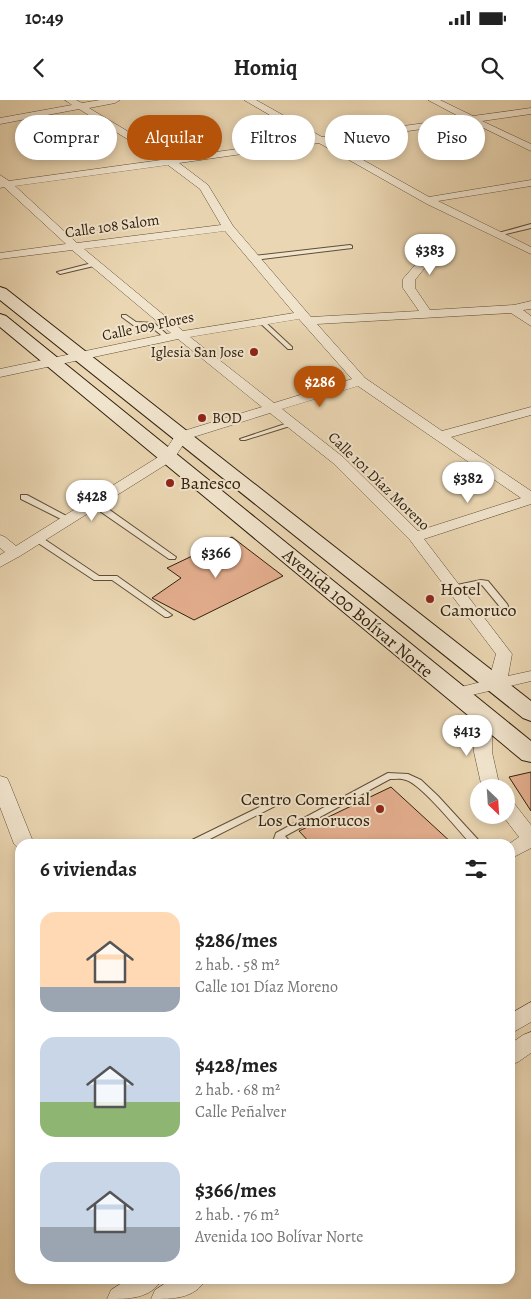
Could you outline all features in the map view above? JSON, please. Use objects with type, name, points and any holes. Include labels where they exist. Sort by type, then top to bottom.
[{"type":"main road","name":"Avenida 100 Bolívar Norte","points":[[0,292],[531,713]]},
{"type":"main road","name":"Avenida 100 Bolívar Norte","points":[[0,320],[531,754]]},
{"type":"street","points":[[70,100],[170,161],[204,187],[228,226],[253,258],[360,380],[531,498]]},
{"type":"street","points":[[0,121],[115,100]]},
{"type":"street","points":[[249,100],[428,200],[531,251]]},
{"type":"street","points":[[432,100],[466,115]]},
{"type":"street","points":[[485,117],[531,111]]},
{"type":"street","points":[[485,124],[531,148]]},
{"type":"street","points":[[3,183],[418,126]]},
{"type":"street","name":"Calle 101 Díaz Moreno","points":[[3,183],[96,264],[174,336],[338,460],[415,537],[504,654],[496,686]]},
{"type":"street","points":[[428,200],[531,183]]},
{"type":"street","name":"Calle 108 Salom","points":[[0,256],[228,226]]},
{"type":"street","points":[[414,247],[421,265],[417,272],[409,279],[409,288],[426,312]]},
{"type":"street","name":"Calle 109 Flores","points":[[0,373],[174,336],[261,321],[514,309],[531,306]]},
{"type":"street","points":[[514,309],[531,322]]},
{"type":"street","points":[[0,562],[168,456],[182,436],[360,380]]},
{"type":"street","points":[[442,435],[531,411]]},
{"type":"street","points":[[415,537],[531,498]]},
{"type":"street","points":[[0,540],[15,553]]},
{"type":"street","points":[[456,694],[496,686],[531,676]]},
{"type":"street","points":[[483,715],[483,752],[489,779]]},
{"type":"street","points":[[0,782],[22,839]]},
{"type":"street","points":[[515,819],[531,839],[515,849]]},
{"type":"street","points":[[515,1022],[531,1011]]},
{"type":"street","points":[[515,1052],[531,1041]]},
{"type":"street","points":[[120,1299],[141,1284]]},
{"type":"street","points":[[164,1299],[186,1284]]},
{"type":"lane","points":[[498,234],[531,226]]},
{"type":"lane","points":[[253,258],[350,247]]},
{"type":"lane","points":[[60,272],[96,264]]},
{"type":"lane","points":[[124,316],[135,324],[150,323],[174,336]]},
{"type":"lane","points":[[261,321],[290,348]]},
{"type":"lane","points":[[243,439],[291,424]]},
{"type":"lane","points":[[24,497],[68,519]]},
{"type":"lane","points":[[94,503],[172,557]]},
{"type":"lane","points":[[38,539],[97,578],[114,578],[168,616]]},
{"type":"lane","points":[[455,588],[481,582],[485,583],[504,606]]},
{"type":"lane","points":[[280,839],[388,776],[400,776],[411,778],[422,786],[472,839]]},
{"type":"lane","points":[[201,839],[282,799]]},
{"type":"building","points":[[232,537],[283,576],[194,620],[152,598],[181,578],[167,568]]},
{"type":"building","points":[[531,772],[531,811],[515,786],[515,779],[509,777]]},
{"type":"building","name":"Centro Comercial Los Camorucos","points":[[391,787],[448,839],[306,839],[299,831]]},
{"type":"place","name":"Iglesia San Jose","points":[[254,352]]},
{"type":"place","name":"BOD","points":[[202,418]]},
{"type":"place","name":"Banesco","points":[[170,483]]},
{"type":"place","name":"Hotel Camoruco","points":[[430,599]]},
{"type":"place","name":"Centro Comercial Los Camorucos","points":[[380,809]]}]
